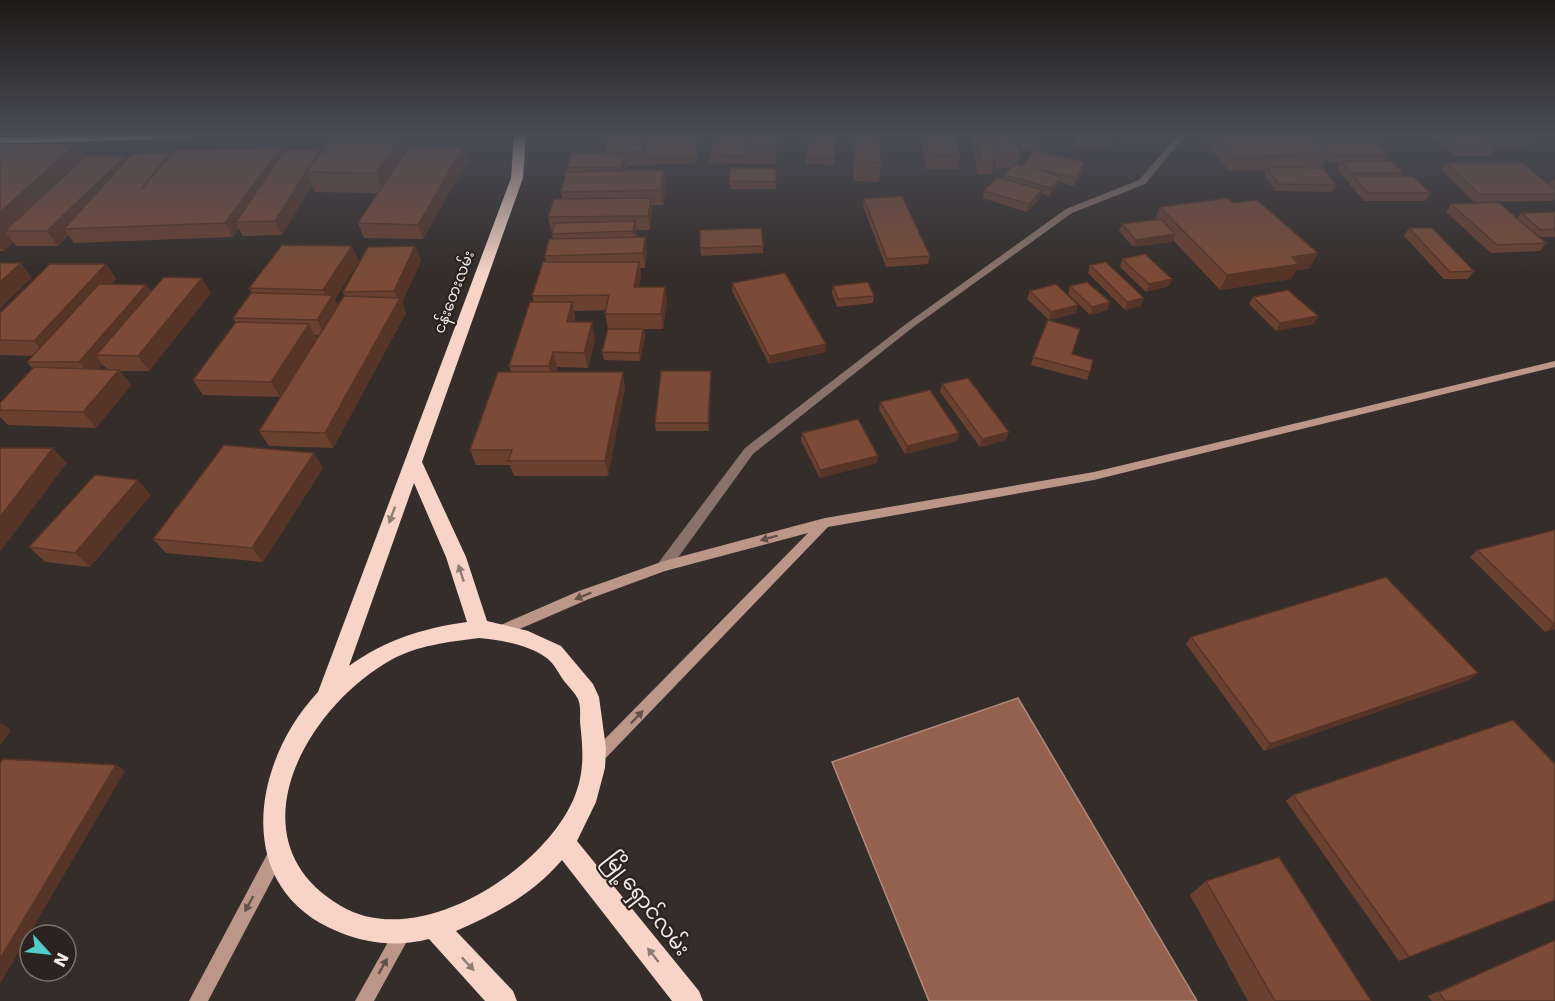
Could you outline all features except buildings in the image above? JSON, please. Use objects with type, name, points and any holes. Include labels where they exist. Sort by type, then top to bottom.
[{"type":"highway","name":"ငန်းတေးလမ်း","points":[[326,698],[516,182]]},
{"type":"highway","points":[[412,460],[490,630]]},
{"type":"highway","points":[[490,630],[554,652],[589,696],[596,758],[585,800],[562,841],[527,878],[483,908],[434,926],[403,932],[358,928],[321,912],[294,886],[277,853],[273,818],[278,780],[292,745],[313,712],[326,698],[374,660],[426,637],[490,630]]},
{"type":"highway","name":"မြို့ရှောင်လမ်း","points":[[562,841],[689,1001]]},
{"type":"highway","points":[[434,926],[502,1001]]},
{"type":"main road","points":[[490,630],[664,566],[826,523],[1094,476],[1555,364]]},
{"type":"main road","points":[[596,758],[826,523]]},
{"type":"main road","points":[[198,1001],[277,853]]},
{"type":"main road","points":[[364,1001],[403,932]]},
{"type":"street","points":[[664,566],[749,451],[909,326],[1069,211],[1142,182]]},
{"type":"shaded area","points":[[1018,698],[1197,1001],[929,1001],[832,762]]}]
